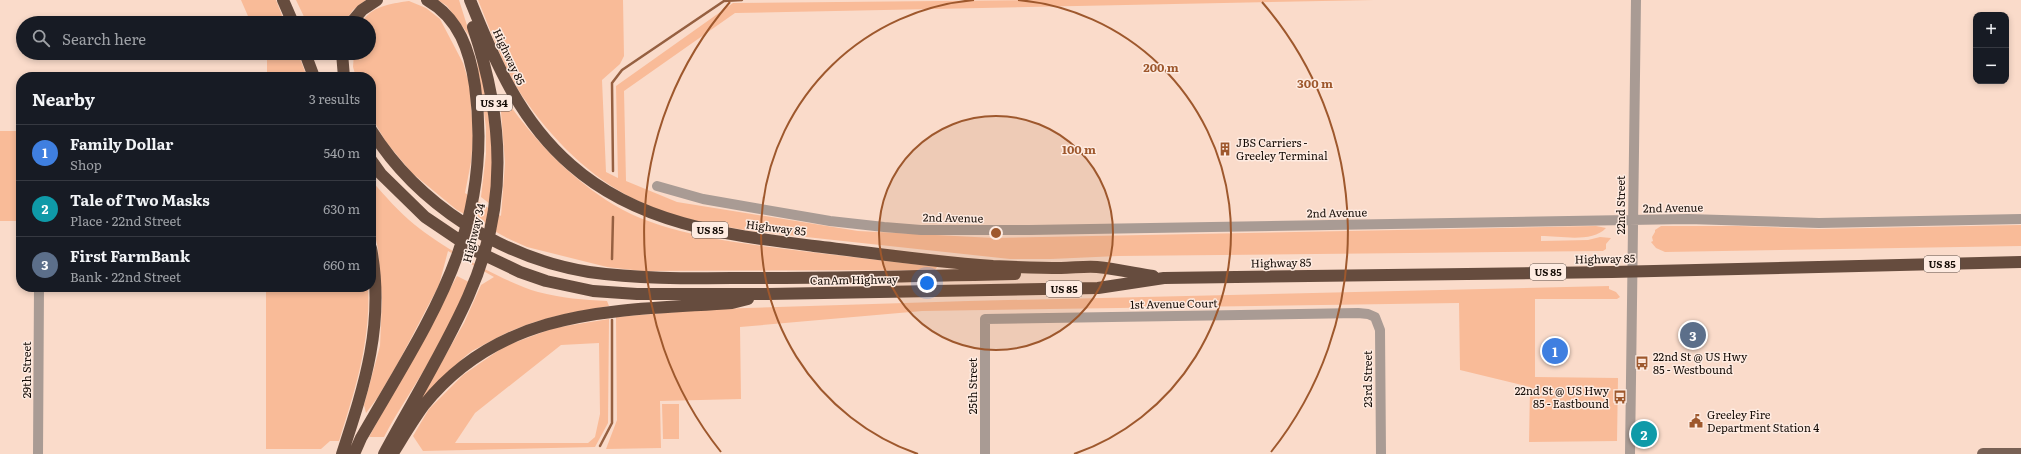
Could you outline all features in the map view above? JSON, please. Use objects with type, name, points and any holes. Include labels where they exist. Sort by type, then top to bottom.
[{"type":"highway","points":[[283,0],[290,16]]},
{"type":"highway","points":[[357,16],[362,10],[377,0]]},
{"type":"highway","points":[[354,454],[361,438],[420,335],[453,269],[461,247],[474,198],[478,163],[479,122],[474,76],[466,47],[458,29],[440,7],[427,0]]},
{"type":"highway","name":"Highway 34","points":[[384,454],[396,440],[475,281],[494,210],[499,162],[495,110],[486,70],[470,18],[469,0]]},
{"type":"highway","name":"Highway 85","points":[[469,0],[506,83],[531,122],[548,143],[572,166],[607,191],[639,208],[678,223],[755,239],[930,260],[1059,268],[1095,267],[1164,278]]},
{"type":"highway","points":[[308,60],[312,72]]},
{"type":"highway","points":[[309,60],[315,72]]},
{"type":"highway","points":[[343,60],[344,72]]},
{"type":"highway","points":[[376,137],[400,169],[444,209],[486,236],[513,249],[553,264],[588,272],[650,277],[821,278],[1032,274],[1059,268]]},
{"type":"highway","name":"US 85","points":[[376,167],[381,174],[425,217],[474,250],[520,272],[567,286],[613,293],[768,294]]},
{"type":"highway","name":"Highway 85","points":[[964,290],[1098,288],[1164,278],[1632,272],[2021,262]]},
{"type":"highway","name":"CanAm Highway","points":[[768,294],[964,290]]},
{"type":"highway","points":[[342,454],[358,406],[371,355],[375,312],[374,292]]},
{"type":"highway","points":[[393,454],[396,440],[424,405],[471,360],[493,346],[525,331],[568,318],[612,312],[732,303],[768,294]]},
{"type":"main road","points":[[1983,454],[2021,454]]},
{"type":"street","name":"22nd Street","points":[[1630,454],[1635,2]]},
{"type":"street","name":"2nd Avenue","points":[[657,186],[703,199],[830,221],[921,230],[1029,230],[1688,219],[1819,223],[2021,219]]},
{"type":"street","name":"29th Street","points":[[38,454],[39,292]]},
{"type":"street","name":"1st Avenue Court","points":[[985,319],[1363,314]]},
{"type":"street","name":"23rd Street","points":[[1363,314],[1375,317],[1380,330],[1381,454]]},
{"type":"street","name":"25th Street","points":[[985,319],[985,454]]},
{"type":"shaded area","points":[[241,0],[276,0],[282,16],[248,16]]},
{"type":"shaded area","points":[[296,0],[366,0],[353,10],[349,16],[304,16]]},
{"type":"shaded area","points":[[438,0],[459,0],[471,38],[447,6]]},
{"type":"shaded area","points":[[478,0],[623,0],[624,56],[620,64],[602,80],[606,172],[618,178],[616,86],[733,3],[1042,0],[1374,0],[735,13],[624,91],[626,181],[677,202],[858,231],[994,238],[1596,226],[1606,228],[1593,236],[1576,238],[1541,236],[1541,241],[1588,240],[1600,237],[1611,238],[1606,244],[1606,249],[1603,251],[1118,256],[1010,259],[751,231],[711,224],[670,214],[628,196],[595,174],[565,148],[539,119],[520,93],[500,54]]},
{"type":"shaded area","points":[[409,1],[426,8],[440,19],[463,63],[470,86],[473,138],[471,162],[465,193],[501,216],[505,163],[500,99],[504,97],[538,140],[577,178],[606,200],[627,212],[650,222],[700,236],[726,241],[937,267],[935,270],[642,271],[607,267],[527,247],[507,238],[457,210],[412,173],[386,142],[376,125],[376,72],[354,72],[354,60],[376,60],[376,16],[366,16],[376,9]]},
{"type":"shaded area","points":[[267,60],[301,60],[305,72],[267,72]]},
{"type":"shaded area","points":[[481,60],[494,156],[490,204],[481,197],[486,154],[486,127],[477,61]]},
{"type":"shaded area","points":[[0,131],[16,131],[16,221],[0,221]]},
{"type":"shaded area","points":[[376,186],[398,209],[427,234],[457,254],[508,281],[538,292],[555,296],[607,301],[609,306],[548,318],[504,334],[468,354],[419,404],[419,401],[464,323],[481,285],[494,277],[448,251],[439,285],[398,363],[378,397],[366,413],[364,405],[380,346],[382,300],[376,240]]},
{"type":"shaded area","points":[[2021,225],[2021,246],[1665,252],[1656,248],[1651,242],[1653,241],[1652,237],[1655,230],[1661,226],[1738,226],[1818,229]]},
{"type":"shaded area","points":[[457,276],[469,282],[433,355],[384,437],[369,437]]},
{"type":"shaded area","points":[[1609,286],[1609,289],[1616,292],[1620,297],[1617,299],[1535,299],[1535,377],[1618,378],[1617,441],[1529,442],[1530,387],[1460,370],[1459,303],[922,311],[740,327],[741,399],[660,401],[661,448],[606,449],[617,420],[616,317],[714,309],[968,301]]},
{"type":"shaded area","points":[[266,292],[368,292],[367,326],[361,365],[339,441],[330,441],[321,449],[266,449]]},
{"type":"shaded area","points":[[609,319],[608,423],[595,447],[423,451],[413,436],[429,409],[463,375],[505,346],[554,328]],"holes":[[[599,343],[600,414],[595,437],[588,443],[455,443],[475,413],[561,345]]]},
{"type":"shaded area","points":[[662,404],[679,404],[679,439],[663,439]]},
{"type":"waterway","points":[[613,171],[612,83],[622,70],[724,1],[742,0]]},
{"type":"waterway","points":[[612,259],[613,217]]},
{"type":"waterway","points":[[600,446],[612,423],[612,320]]},
{"type":"place","name":"JBS Carriers - Greeley Terminal","points":[[1225,149]]},
{"type":"place","name":"First FarmBank","points":[[1693,335]]},
{"type":"place","name":"Family Dollar","points":[[1555,351]]},
{"type":"place","name":"22nd St @ US Hwy 85 - Westbound","points":[[1642,363]]},
{"type":"place","name":"22nd St @ US Hwy 85 - Eastbound","points":[[1620,397]]},
{"type":"place","name":"Greeley Fire Department Station 4","points":[[1696,421]]},
{"type":"place","name":"Tale of Two Masks","points":[[1644,434]]}]
